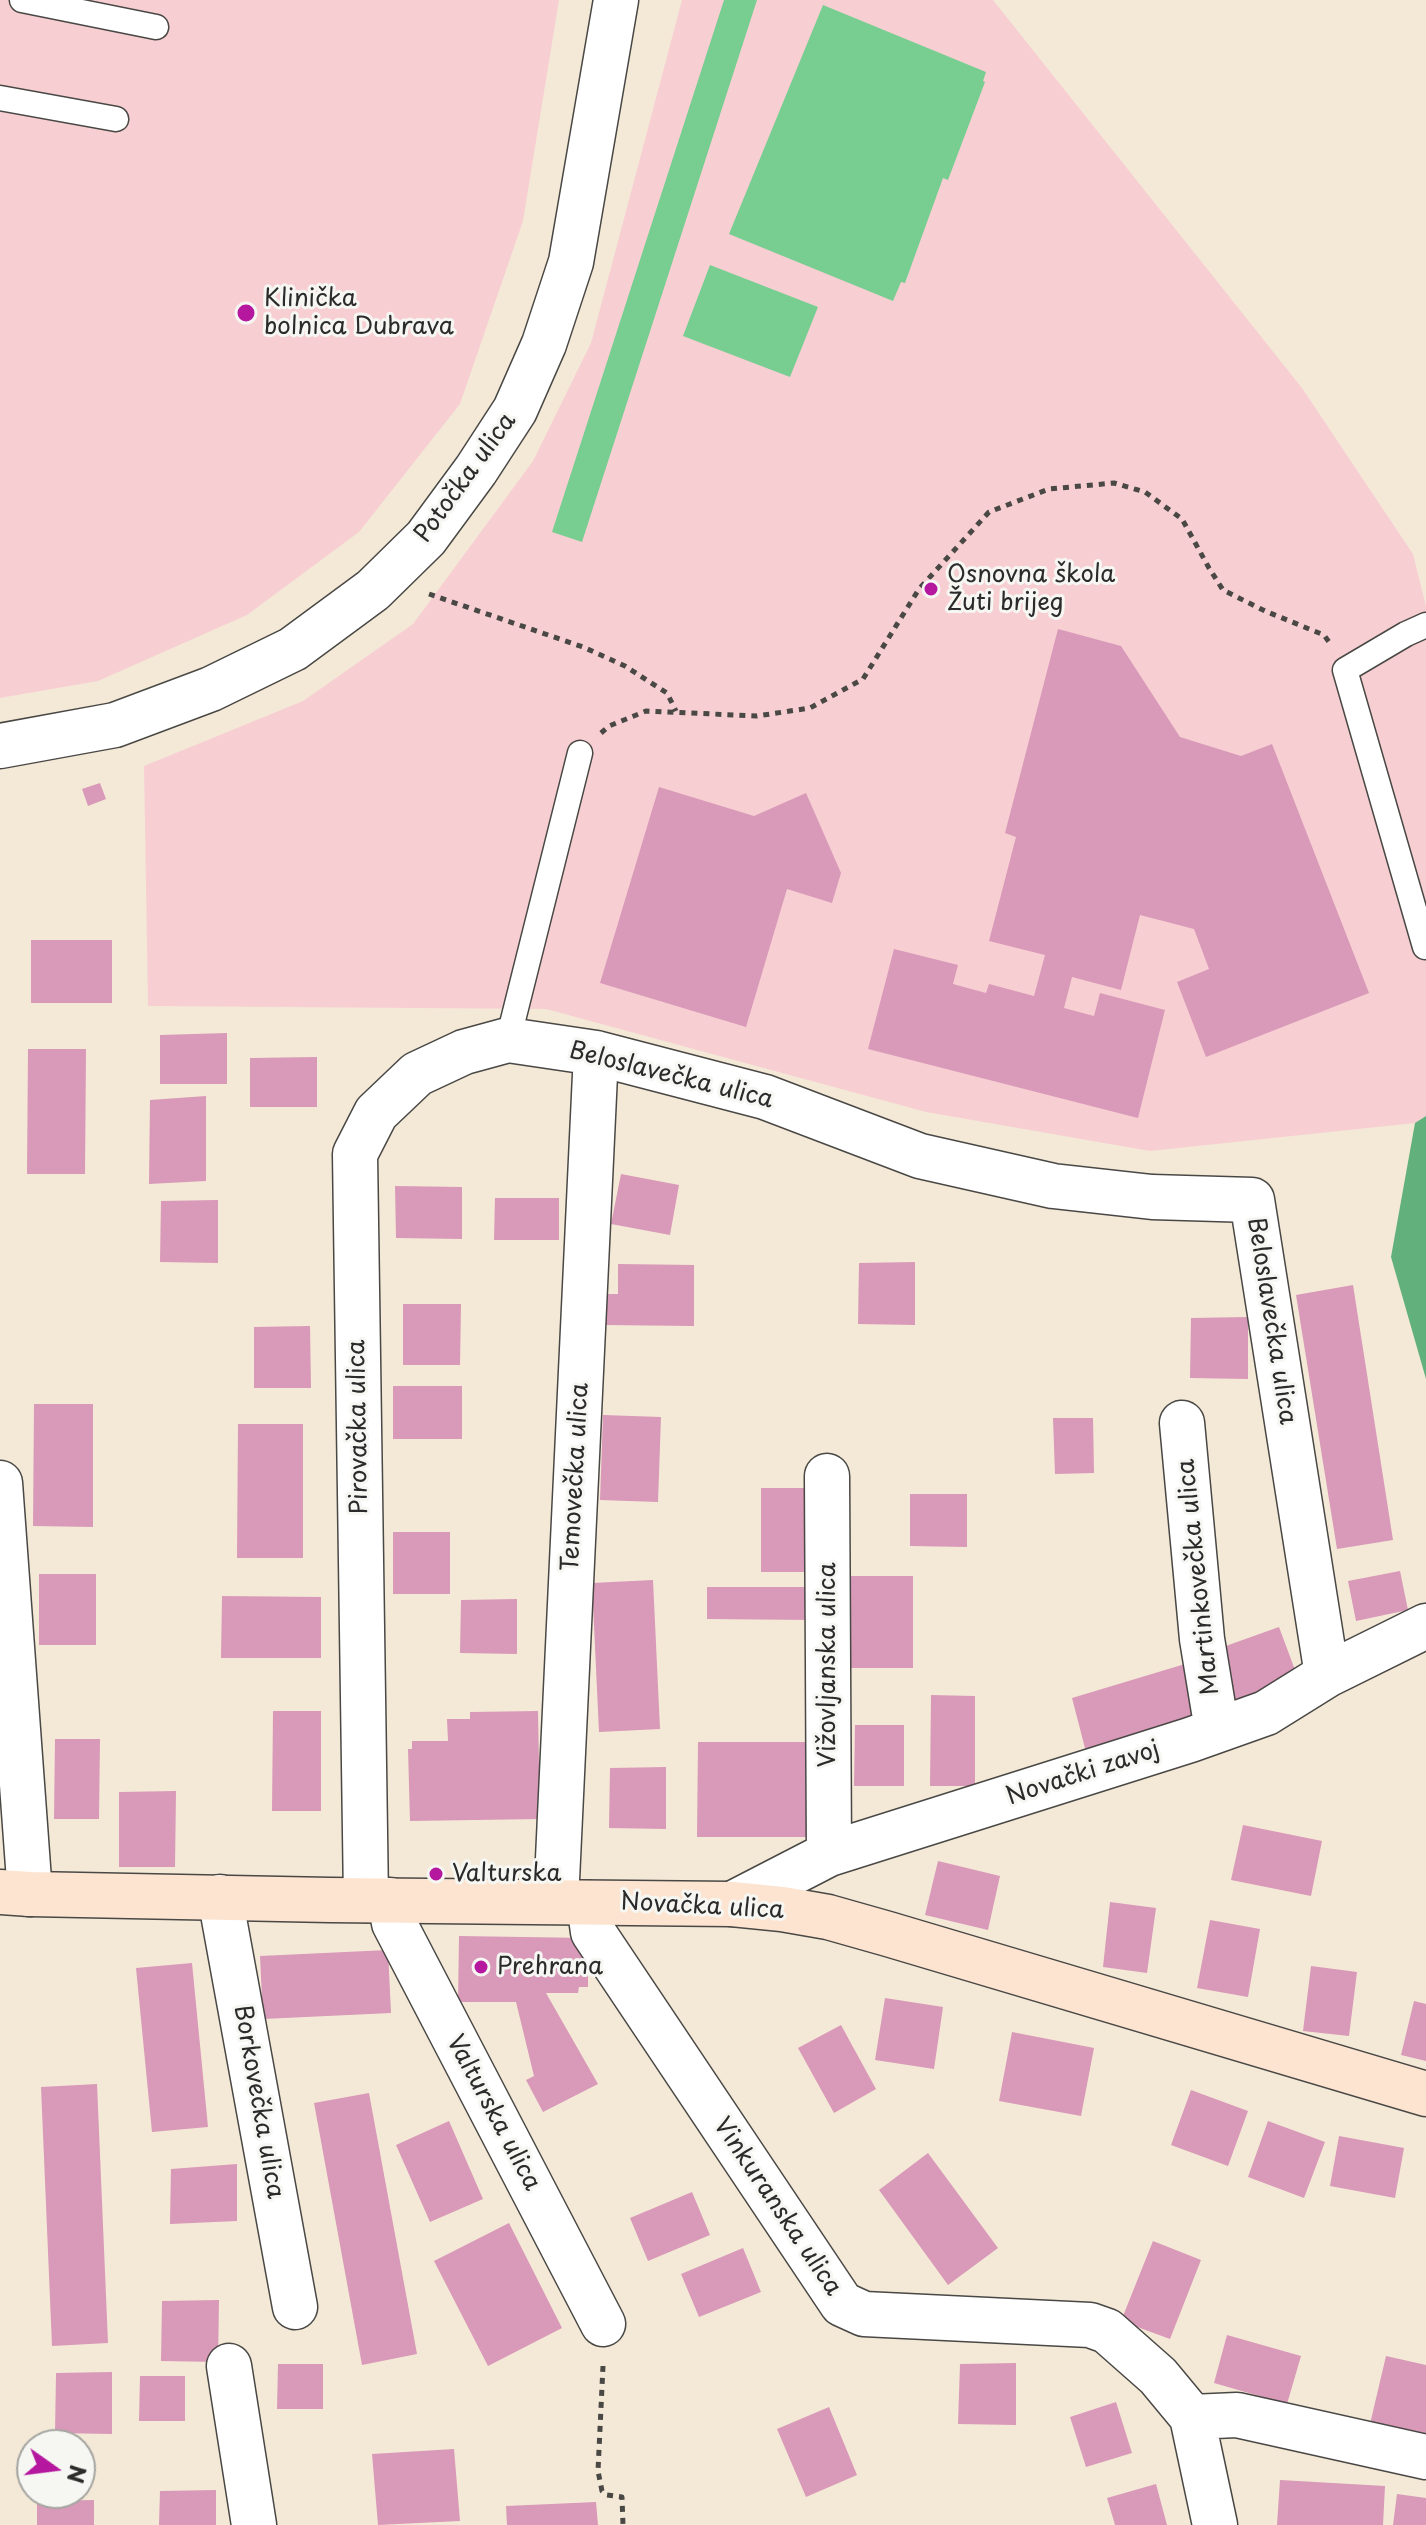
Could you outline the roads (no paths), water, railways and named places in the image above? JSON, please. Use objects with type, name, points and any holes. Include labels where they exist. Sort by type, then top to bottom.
[{"type":"street","name":"Potočka ulica","points":[[0,746],[115,725],[211,689],[293,649],[373,590],[426,538],[515,410],[544,344],[571,262],[616,0]]},
{"type":"street","name":"Beloslavečka ulica","points":[[508,1040],[596,1053],[765,1097],[920,1156],[1053,1186],[1152,1197],[1252,1200],[1327,1675]]},
{"type":"street","name":"Pirovačka ulica","points":[[378,1900],[355,1154],[376,1113],[417,1074],[464,1052],[508,1040]]},
{"type":"street","name":"Temovečka ulica","points":[[573,1902],[596,1053]]},
{"type":"street","name":"Martinkovečka ulica","points":[[1182,1423],[1202,1639],[1217,1730]]},
{"type":"street","name":"Vižovljanska ulica","points":[[827,1476],[829,1854]]},
{"type":"street","points":[[0,1483],[15,1893]]},
{"type":"street","name":"Novački zavoj","points":[[732,1904],[829,1854],[1266,1713],[1327,1675],[1426,1626]]},
{"type":"street","name":"Novačka ulica","points":[[15,1893],[732,1904],[782,1909],[828,1917],[888,1934],[1426,2094]]},
{"type":"street","name":"Borkovečka ulica","points":[[220,1897],[295,2307]]},
{"type":"street","name":"Valturska ulica","points":[[378,1900],[394,1923],[603,2324]]},
{"type":"street","name":"Vinkuranska ulica","points":[[573,1902],[842,2304],[864,2314],[1090,2325],[1107,2331],[1158,2376],[1192,2417],[1215,2525]]},
{"type":"street","points":[[229,2366],[254,2525]]},
{"type":"street","points":[[1192,2417],[1237,2415],[1426,2457]]},
{"type":"lane","points":[[22,0],[156,27]]},
{"type":"lane","points":[[0,98],[116,119]]},
{"type":"lane","points":[[1425,947],[1345,670],[1426,625]]},
{"type":"lane","points":[[508,1040],[580,753]]},
{"type":"place","name":"Klinička bolnica Dubrava","points":[[246,313]]},
{"type":"place","name":"Osnovna škola Žuti brijeg","points":[[931,589]]},
{"type":"place","name":"Valturska","points":[[436,1874]]},
{"type":"place","name":"Prehrana","points":[[481,1967]]}]
